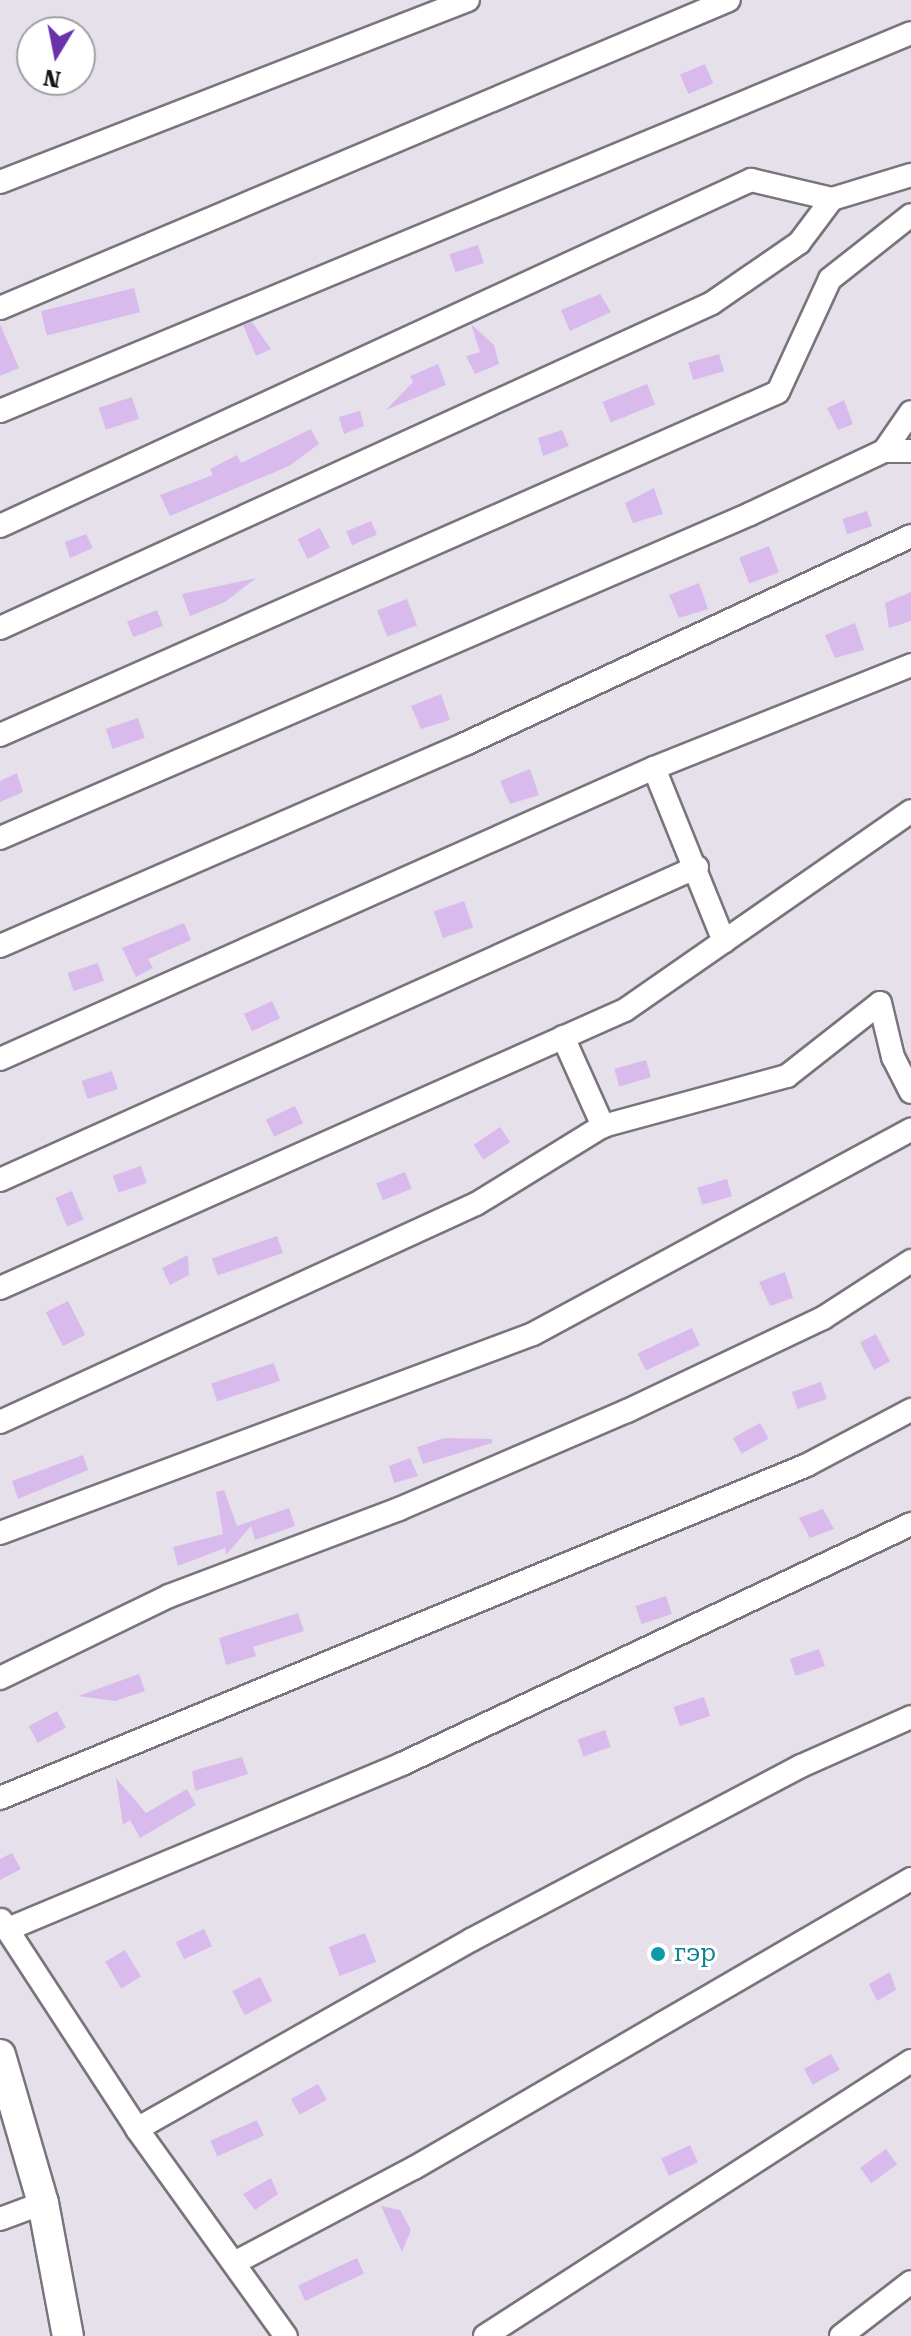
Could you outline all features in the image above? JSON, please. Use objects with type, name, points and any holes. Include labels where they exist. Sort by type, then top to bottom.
[{"type":"street","points":[[0,182],[468,0]]},
{"type":"street","points":[[0,308],[729,0]]},
{"type":"street","points":[[0,411],[911,33]]},
{"type":"street","points":[[0,526],[751,180],[832,199],[911,175]]},
{"type":"street","points":[[0,628],[712,303],[799,243],[832,199]]},
{"type":"street","points":[[0,735],[778,392],[830,279],[911,215]]},
{"type":"street","points":[[884,451],[911,412]]},
{"type":"street","points":[[0,838],[884,451],[911,451]]},
{"type":"street","points":[[0,946],[465,744],[911,536]]},
{"type":"street","points":[[0,1059],[654,768],[911,665]]},
{"type":"street","points":[[654,768],[697,867],[724,941]]},
{"type":"street","points":[[0,1288],[625,1010],[911,811]]},
{"type":"street","points":[[0,1180],[697,867]]},
{"type":"street","points":[[0,1422],[476,1204],[603,1126],[787,1076],[880,1003],[893,1057],[911,1092]]},
{"type":"street","points":[[563,1037],[603,1126]]},
{"type":"street","points":[[0,1533],[533,1334],[911,1130]]},
{"type":"street","points":[[0,1678],[169,1596],[399,1509],[627,1411],[823,1318],[911,1261]]},
{"type":"street","points":[[0,1798],[807,1465],[911,1410]]},
{"type":"street","points":[[286,2336],[238,2261],[137,2129],[4,1924],[402,1764],[911,1524]]},
{"type":"street","points":[[137,2129],[471,1940],[801,1766],[911,1717]]},
{"type":"street","points":[[238,2261],[414,2168],[911,1879]]},
{"type":"street","points":[[0,2055],[43,2203],[68,2336]]},
{"type":"street","points":[[485,2336],[911,2061]]},
{"type":"street","points":[[0,2219],[43,2203]]},
{"type":"street","points":[[841,2336],[911,2282]]},
{"type":"building","points":[[705,64],[713,83],[688,94],[680,75]]},
{"type":"building","points":[[478,245],[484,263],[455,272],[449,254]]},
{"type":"building","points":[[134,288],[140,312],[47,335],[41,311]]},
{"type":"building","points":[[600,294],[611,312],[570,331],[561,310]]},
{"type":"building","points":[[252,322],[271,349],[256,356],[243,325]]},
{"type":"building","points":[[0,324],[19,368],[0,376]]},
{"type":"building","points":[[471,324],[494,345],[499,364],[475,374],[466,356],[480,352]]},
{"type":"building","points":[[719,354],[724,371],[693,380],[688,363]]},
{"type":"building","points":[[438,364],[446,385],[386,410],[413,382],[410,376]]},
{"type":"building","points":[[647,384],[655,404],[611,422],[602,402]]},
{"type":"building","points":[[132,397],[139,419],[106,430],[99,408]]},
{"type":"building","points":[[844,400],[853,424],[838,430],[827,408]]},
{"type":"building","points":[[360,411],[364,426],[344,434],[339,417]]},
{"type":"building","points":[[311,429],[319,444],[289,466],[170,516],[160,495],[213,475],[210,469],[237,455],[241,463]]},
{"type":"building","points":[[562,430],[569,446],[543,456],[538,438]]},
{"type":"building","points":[[654,488],[663,514],[633,523],[625,503]]},
{"type":"building","points":[[867,511],[872,526],[847,534],[842,519]]},
{"type":"building","points":[[371,521],[377,535],[352,545],[346,532]]},
{"type":"building","points":[[320,528],[330,548],[308,559],[298,539]]},
{"type":"building","points":[[86,534],[93,548],[70,558],[65,542]]},
{"type":"building","points":[[769,546],[779,572],[749,584],[739,557]]},
{"type":"building","points":[[256,578],[225,602],[190,616],[182,594]]},
{"type":"building","points":[[699,583],[708,609],[679,618],[669,595]]},
{"type":"building","points":[[911,592],[911,621],[889,628],[885,603]]},
{"type":"building","points":[[407,599],[417,625],[387,637],[377,610]]},
{"type":"building","points":[[157,610],[163,626],[133,637],[127,621]]},
{"type":"building","points":[[855,623],[864,650],[835,658],[825,635]]},
{"type":"building","points":[[441,694],[450,720],[421,729],[411,706]]},
{"type":"building","points":[[138,718],[145,738],[113,749],[106,729]]},
{"type":"building","points":[[530,769],[539,795],[510,804],[500,781]]},
{"type":"building","points":[[17,773],[23,792],[0,802],[0,781]]},
{"type":"building","points":[[464,901],[473,927],[443,938],[434,911]]},
{"type":"building","points":[[184,923],[191,940],[148,959],[153,968],[136,977],[122,948]]},
{"type":"building","points":[[98,963],[104,981],[73,991],[68,973]]},
{"type":"building","points":[[272,1001],[280,1018],[252,1031],[244,1014]]},
{"type":"building","points":[[646,1060],[651,1077],[619,1086],[614,1069]]},
{"type":"building","points":[[112,1071],[118,1089],[87,1099],[82,1081]]},
{"type":"building","points":[[295,1106],[303,1123],[274,1137],[266,1120]]},
{"type":"building","points":[[500,1127],[510,1142],[484,1160],[473,1145]]},
{"type":"building","points":[[141,1166],[147,1183],[118,1193],[113,1176]]},
{"type":"building","points":[[405,1172],[412,1189],[383,1200],[376,1184]]},
{"type":"building","points":[[727,1179],[732,1196],[702,1205],[697,1188]]},
{"type":"building","points":[[72,1191],[84,1220],[67,1226],[55,1198]]},
{"type":"building","points":[[277,1236],[283,1253],[218,1275],[212,1258]]},
{"type":"building","points":[[188,1255],[189,1275],[170,1285],[162,1268]]},
{"type":"building","points":[[785,1272],[793,1298],[770,1306],[759,1282]]},
{"type":"building","points":[[68,1301],[85,1335],[63,1346],[46,1312]]},
{"type":"building","points":[[692,1328],[700,1345],[646,1371],[638,1353]]},
{"type":"building","points":[[876,1334],[890,1362],[874,1370],[860,1342]]},
{"type":"building","points":[[274,1363],[280,1381],[217,1401],[211,1383]]},
{"type":"building","points":[[821,1382],[827,1399],[798,1409],[792,1392]]},
{"type":"building","points":[[760,1423],[769,1439],[742,1454],[733,1438]]},
{"type":"building","points":[[445,1438],[492,1439],[492,1443],[423,1464],[417,1447]]},
{"type":"building","points":[[83,1455],[88,1470],[18,1499],[12,1481]]},
{"type":"building","points":[[410,1458],[418,1476],[394,1483],[389,1466]]},
{"type":"building","points":[[224,1490],[237,1526],[289,1508],[295,1526],[255,1540],[251,1526],[226,1555],[225,1548],[178,1566],[173,1547],[223,1534],[216,1492]]},
{"type":"building","points":[[823,1509],[834,1529],[810,1538],[799,1518]]},
{"type":"building","points":[[666,1596],[672,1614],[641,1624],[636,1606]]},
{"type":"building","points":[[298,1613],[304,1631],[253,1647],[256,1656],[226,1665],[219,1638]]},
{"type":"building","points":[[819,1649],[825,1666],[796,1676],[790,1659]]},
{"type":"building","points":[[139,1674],[145,1691],[115,1701],[78,1696]]},
{"type":"building","points":[[704,1697],[710,1716],[680,1726],[674,1707]]},
{"type":"building","points":[[57,1711],[66,1728],[38,1743],[29,1726]]},
{"type":"building","points":[[605,1730],[611,1747],[583,1756],[578,1739]]},
{"type":"building","points":[[242,1757],[248,1774],[195,1791],[192,1771]]},
{"type":"building","points":[[116,1778],[146,1813],[187,1789],[196,1805],[140,1838],[130,1820],[123,1825]]},
{"type":"building","points":[[12,1853],[21,1869],[0,1880],[0,1859]]},
{"type":"building","points":[[204,1929],[212,1946],[184,1959],[176,1942]]},
{"type":"building","points":[[365,1933],[376,1962],[340,1976],[329,1947]]},
{"type":"building","points":[[125,1950],[141,1977],[121,1988],[105,1962]]},
{"type":"building","points":[[890,1972],[896,1990],[877,2001],[869,1984]]},
{"type":"building","points":[[260,1977],[272,2001],[245,2015],[232,1991]]},
{"type":"building","points":[[831,2054],[840,2070],[813,2085],[804,2069]]},
{"type":"building","points":[[318,2084],[327,2100],[300,2115],[291,2099]]},
{"type":"building","points":[[257,2120],[264,2136],[217,2156],[210,2141]]},
{"type":"building","points":[[690,2145],[698,2162],[669,2176],[661,2159]]},
{"type":"building","points":[[886,2149],[897,2164],[871,2183],[860,2168]]},
{"type":"building","points":[[271,2178],[278,2194],[255,2210],[243,2194]]},
{"type":"building","points":[[381,2206],[400,2210],[411,2230],[402,2252]]},
{"type":"building","points":[[357,2258],[364,2273],[305,2301],[298,2285]]},
{"type":"place","name":"гэр","points":[[658,1954]]}]
